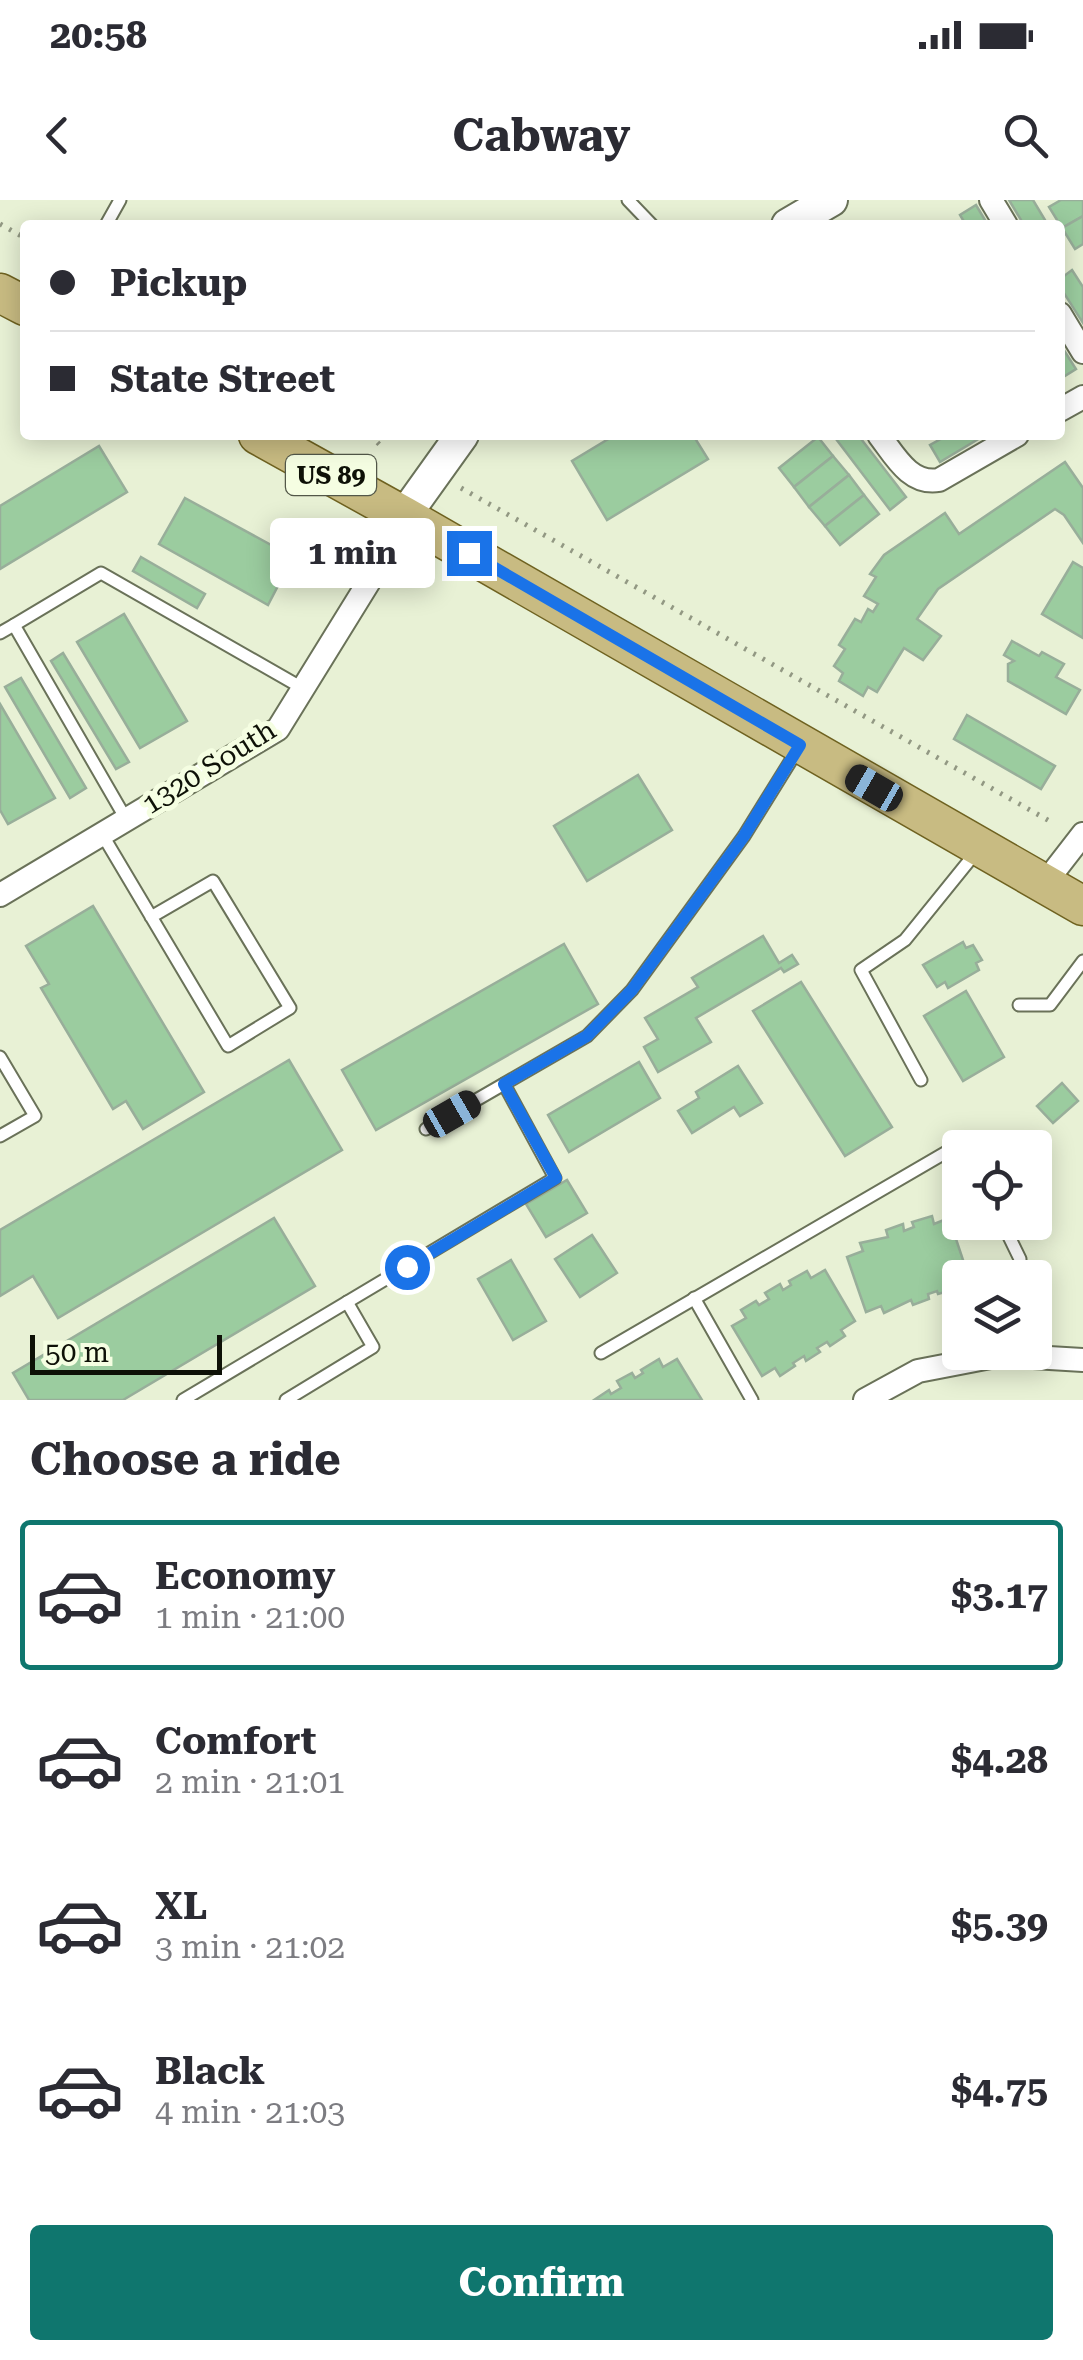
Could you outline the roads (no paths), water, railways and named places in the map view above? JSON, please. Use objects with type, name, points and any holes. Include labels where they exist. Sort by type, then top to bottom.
[{"type":"main road","name":"US 89","points":[[267,440],[1083,906]]},
{"type":"street","points":[[797,220],[831,200]]},
{"type":"street","points":[[1065,322],[1083,352]]},
{"type":"street","name":"1320 South","points":[[0,894],[278,728],[375,572],[404,516],[458,440]]},
{"type":"street","points":[[883,440],[918,479],[940,480],[1008,440]]},
{"type":"street","points":[[1045,883],[1083,834]]},
{"type":"street","points":[[1052,1357],[1083,1360]]},
{"type":"street","points":[[865,1400],[918,1371],[942,1366]]},
{"type":"lane","points":[[629,200],[647,220]]},
{"type":"lane","points":[[0,634],[101,573],[304,689]]},
{"type":"lane","points":[[14,626],[126,819]]},
{"type":"lane","points":[[426,1129],[587,1036],[632,990],[744,836],[800,745]]},
{"type":"lane","points":[[102,834],[151,917],[228,1046],[290,1008],[212,881],[151,917]]},
{"type":"lane","points":[[920,1080],[861,970],[905,940],[980,848]]},
{"type":"lane","points":[[1020,1005],[1050,1005],[1083,961]]},
{"type":"lane","points":[[0,1057],[35,1116],[0,1136]]},
{"type":"lane","points":[[183,1400],[556,1178],[504,1084]]},
{"type":"lane","points":[[600,1353],[942,1155]]},
{"type":"lane","points":[[694,1298],[752,1400]]},
{"type":"lane","points":[[286,1400],[373,1347],[347,1302]]}]
